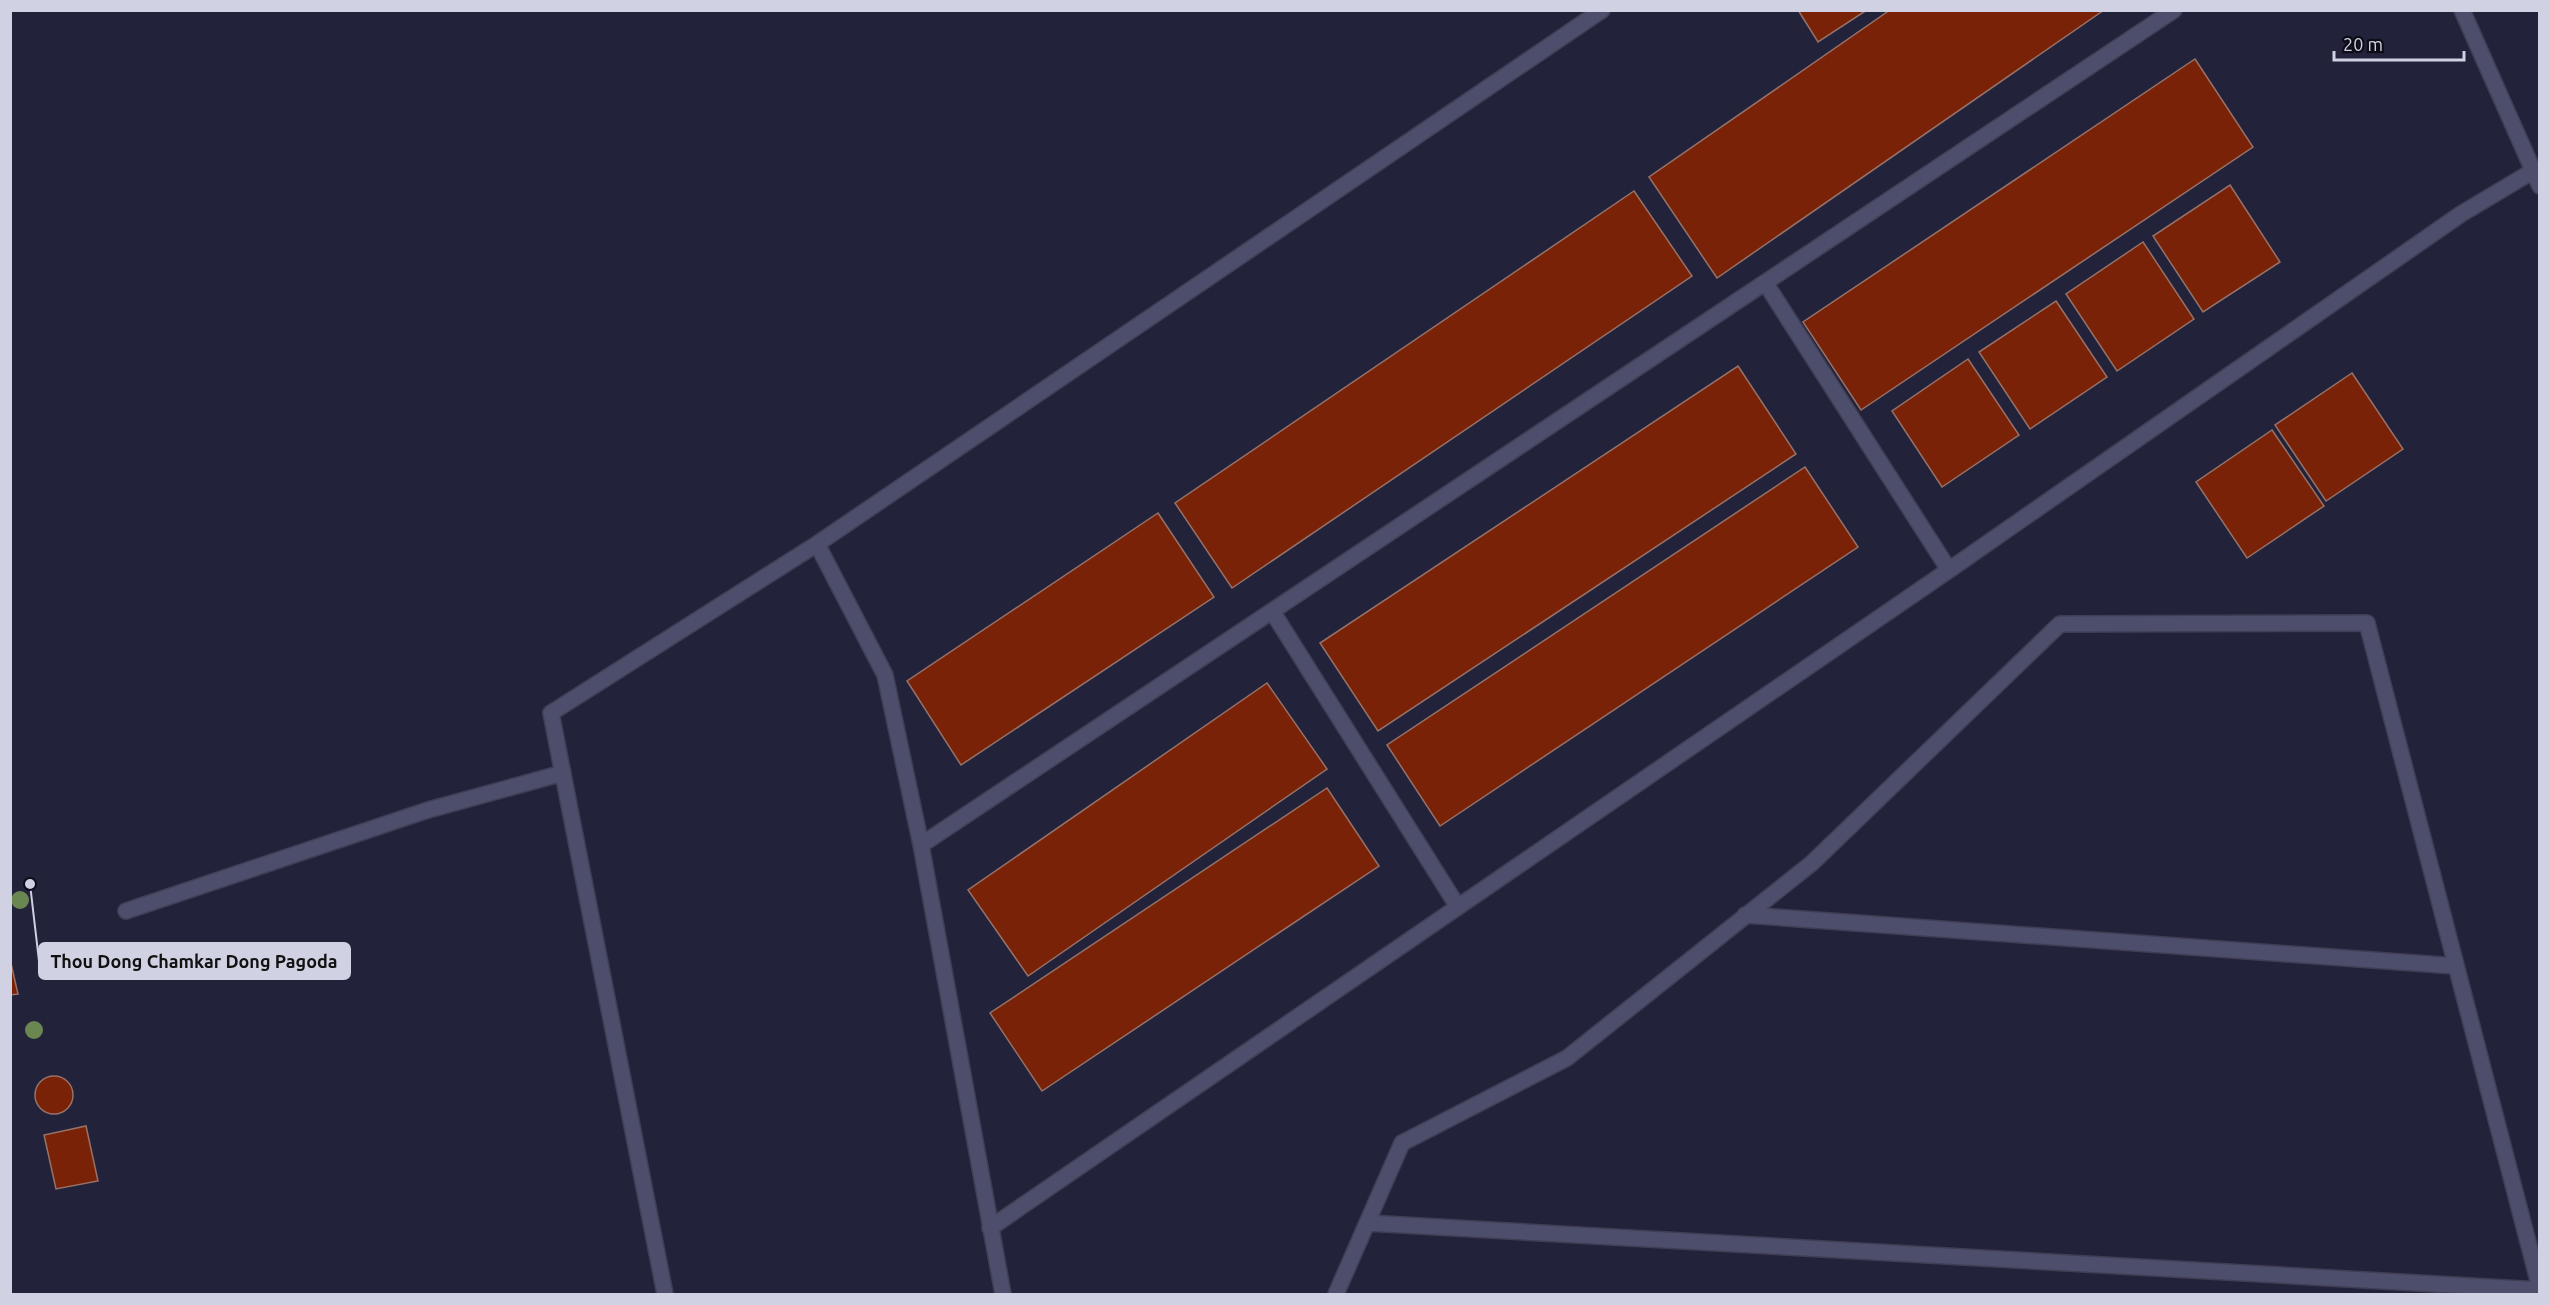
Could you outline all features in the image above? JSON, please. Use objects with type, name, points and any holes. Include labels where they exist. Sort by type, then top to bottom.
[{"type":"street","points":[[665,1294],[551,713],[817,544],[1602,10]]},
{"type":"street","points":[[921,845],[2174,10]]},
{"type":"street","points":[[2462,10],[2540,186]]},
{"type":"street","points":[[990,1228],[1949,570],[2461,214],[2533,171]]},
{"type":"street","points":[[1766,284],[1949,570]]},
{"type":"street","points":[[817,544],[885,675],[921,845],[1003,1294]]},
{"type":"street","points":[[1272,611],[1458,907]]},
{"type":"street","points":[[1336,1294],[1367,1223],[1402,1143],[1567,1058],[1812,863],[2060,624],[2367,623],[2540,1289],[1367,1223]]},
{"type":"street","points":[[126,911],[428,810],[563,774]]},
{"type":"street","points":[[1745,915],[2457,966]]},
{"type":"building","points":[[1798,10],[1867,10],[1818,42]]},
{"type":"building","points":[[1890,10],[2104,10],[1717,278],[1649,177]]},
{"type":"building","points":[[2195,59],[2253,147],[1861,410],[1803,322]]},
{"type":"building","points":[[2230,185],[2280,262],[2203,312],[2153,236]]},
{"type":"building","points":[[1634,191],[1692,276],[1232,588],[1175,503]]},
{"type":"building","points":[[2143,242],[2194,319],[2117,371],[2066,294]]},
{"type":"building","points":[[2056,301],[2107,377],[2030,429],[1979,352]]},
{"type":"building","points":[[1968,359],[2019,435],[1942,487],[1892,411]]},
{"type":"building","points":[[1738,366],[1796,454],[1378,731],[1320,643]]},
{"type":"building","points":[[2352,373],[2403,449],[2326,501],[2275,425]]},
{"type":"building","points":[[2272,430],[2324,506],[2247,558],[2196,482]]},
{"type":"building","points":[[1805,467],[1858,547],[1440,826],[1387,745]]},
{"type":"building","points":[[1158,513],[1214,597],[961,765],[907,681]]},
{"type":"building","points":[[1267,683],[1327,769],[1028,976],[968,890]]},
{"type":"building","points":[[1327,788],[1379,866],[1042,1091],[990,1013]]},
{"type":"building","points":[[10,959],[18,994],[10,995]]},
{"type":"building","points":[[54,1076],[61,1077],[67,1082],[72,1088],[72,1102],[67,1108],[61,1113],[54,1114],[47,1113],[41,1108],[36,1102],[35,1095],[36,1088],[41,1082],[47,1077]]},
{"type":"building","points":[[86,1126],[98,1181],[56,1189],[44,1135]]},
{"type":"place","name":"Thou Dong Chamkar Dong Pagoda","points":[[30,884]]}]
